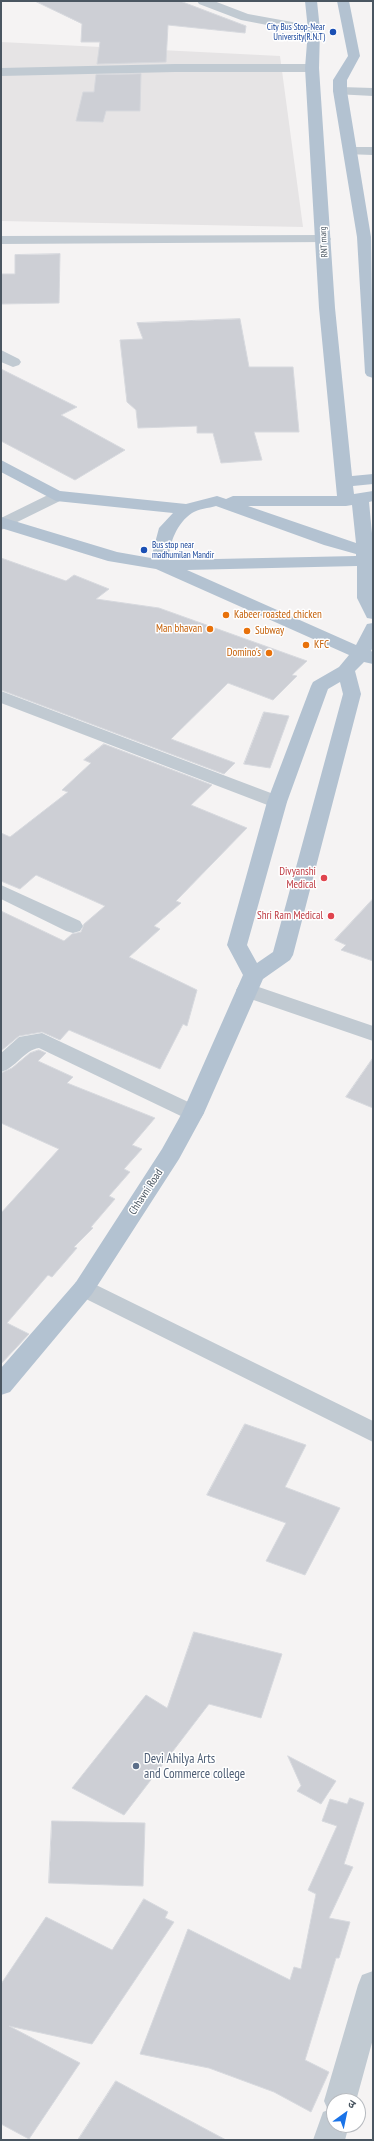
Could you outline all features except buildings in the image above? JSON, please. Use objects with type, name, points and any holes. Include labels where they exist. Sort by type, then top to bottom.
[{"type":"main road","name":"RNT marg","points":[[311,1],[314,30],[312,68],[324,240],[327,308],[345,482],[360,498],[370,606]]},
{"type":"main road","points":[[343,1],[354,56],[340,85],[350,151],[368,237],[373,373]]},
{"type":"main road","points":[[1,466],[56,496],[186,510],[217,501],[360,498],[373,485]]},
{"type":"main road","points":[[345,482],[373,479]]},
{"type":"main road","points":[[217,501],[330,541],[365,556]]},
{"type":"main road","points":[[160,565],[160,553],[168,528],[186,510]]},
{"type":"main road","points":[[2,523],[114,557],[160,565],[208,565],[365,556]]},
{"type":"main road","points":[[160,565],[367,656]]},
{"type":"main road","points":[[346,671],[352,694],[283,954],[251,982],[238,946],[277,802],[320,686],[346,671],[367,656],[373,628]]},
{"type":"main road","name":"Chhavni Road","points":[[1,1385],[84,1288],[171,1153],[193,1113],[251,982]]},
{"type":"street","points":[[203,1],[245,17],[314,30]]},
{"type":"street","points":[[1,72],[175,68],[312,68]]},
{"type":"street","points":[[357,86],[373,80]]},
{"type":"street","points":[[340,85],[357,86],[373,92]]},
{"type":"street","points":[[350,151],[373,151]]},
{"type":"street","points":[[1,240],[324,240]]},
{"type":"street","points":[[2,523],[56,496]]},
{"type":"street","points":[[1,697],[277,802]]},
{"type":"street","points":[[1,891],[73,926]]},
{"type":"street","points":[[251,982],[373,1034]]},
{"type":"street","points":[[1,1065],[27,1042],[42,1040],[193,1113]]},
{"type":"street","points":[[84,1288],[373,1432]]},
{"type":"street","points":[[342,2093],[373,1985]]},
{"type":"shaded area","points":[[1,42],[280,56],[303,227],[1,221]]},
{"type":"place","name":"City Bus Stop-Near University(R.N.T)","points":[[333,32]]},
{"type":"place","name":"Bus stop near madhumilan Mandir","points":[[144,550]]},
{"type":"place","name":"Kabeer roasted chicken","points":[[226,615]]},
{"type":"place","name":"Man bhavan","points":[[210,629]]},
{"type":"place","name":"Subway","points":[[247,631]]},
{"type":"place","name":"KFC","points":[[306,645]]},
{"type":"place","name":"Domino's","points":[[269,653]]},
{"type":"place","name":"Divyanshi Medical","points":[[324,878]]},
{"type":"place","name":"Shri Ram Medical","points":[[331,916]]},
{"type":"place","name":"Devi Ahilya Arts and Commerce college","points":[[136,1766]]}]
